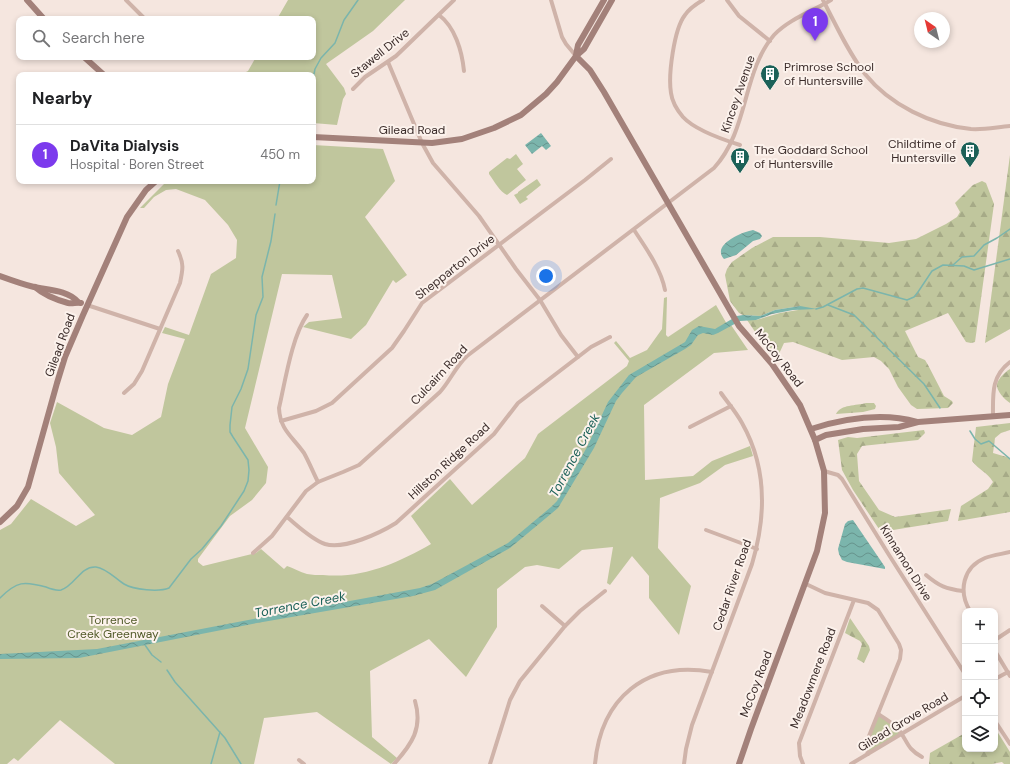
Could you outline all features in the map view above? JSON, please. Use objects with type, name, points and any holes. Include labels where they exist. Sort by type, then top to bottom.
[{"type":"main road","points":[[27,0],[41,16]]},
{"type":"main road","name":"Gilead Road","points":[[576,56],[578,45],[604,0]]},
{"type":"main road","name":"Gilead Road","points":[[316,137],[422,143],[462,139],[494,128],[521,115],[546,94],[576,56],[584,49],[612,0]]},
{"type":"main road","name":"McCoy Road","points":[[576,56],[590,70],[604,92],[739,326],[772,364],[800,405],[811,428],[824,471],[826,499],[823,526],[817,551],[806,584],[750,729],[739,764]]},
{"type":"main road","points":[[87,60],[101,72]]},
{"type":"main road","name":"Gilead Road","points":[[0,522],[18,506],[28,487],[61,370],[87,305],[127,217],[146,190],[153,184]]},
{"type":"main road","points":[[0,276],[35,287],[45,288],[73,296],[78,302],[87,305]]},
{"type":"main road","points":[[815,440],[826,435],[863,429],[899,427],[918,422],[1010,415]]},
{"type":"main road","points":[[811,428],[858,417],[901,417],[918,422]]},
{"type":"street","points":[[126,0],[142,16]]},
{"type":"street","name":"Stawell Drive","points":[[353,89],[365,77],[396,56],[454,0]]},
{"type":"street","name":"McCoy Road","points":[[551,0],[562,37],[576,56]]},
{"type":"street","points":[[703,0],[690,9],[685,15],[678,30],[670,76],[671,94],[678,109],[690,123],[740,145]]},
{"type":"street","points":[[726,0],[739,16],[770,41]]},
{"type":"street","name":"Kincey Avenue","points":[[669,203],[714,168],[732,142],[757,64],[764,48],[775,34],[788,24],[824,2],[831,0]]},
{"type":"street","points":[[824,2],[866,74],[884,93],[897,103],[934,122],[958,127],[981,129],[1010,126]]},
{"type":"street","points":[[439,15],[449,25],[455,38],[462,59],[464,71]]},
{"type":"street","points":[[388,62],[422,143],[433,163],[479,216],[499,246],[540,300],[561,335],[578,357]]},
{"type":"street","name":"Shepparton Drive","points":[[281,421],[316,411],[332,403],[392,348],[422,303],[499,246],[611,159]]},
{"type":"street","name":"Culcairn Road","points":[[253,553],[272,536],[306,491],[318,482],[352,468],[369,457],[447,385],[462,361],[467,356],[669,203]]},
{"type":"street","points":[[634,230],[662,278],[665,290]]},
{"type":"street","points":[[124,393],[139,377],[180,283],[183,261],[178,251]]},
{"type":"street","points":[[87,305],[160,329]]},
{"type":"street","points":[[307,316],[302,322],[296,340],[279,408],[281,421],[288,436],[304,454],[318,482]]},
{"type":"street","name":"Hillston Ridge Road","points":[[287,517],[317,540],[325,544],[333,545],[349,543],[386,530],[396,523],[470,457],[498,429],[518,402],[591,347],[610,337]]},
{"type":"street","points":[[993,416],[993,390],[995,381],[999,372],[1010,362]]},
{"type":"street","name":"Cedar River Road","points":[[684,764],[692,725],[752,564],[757,549],[761,528],[762,493],[759,466],[750,438],[743,423],[721,393]]},
{"type":"street","points":[[690,427],[730,406]]},
{"type":"street","name":"Kinnamon Drive","points":[[824,471],[838,475],[842,479],[962,669]]},
{"type":"street","points":[[706,530],[757,549]]},
{"type":"street","points":[[968,608],[964,600],[963,591],[967,575],[970,570],[979,561],[1010,552]]},
{"type":"street","points":[[926,576],[940,586],[963,591]]},
{"type":"street","points":[[806,584],[825,593],[868,603],[878,610],[899,644],[901,650],[900,659],[866,746],[868,754]]},
{"type":"street","points":[[490,764],[510,700],[516,687],[529,668],[565,626],[580,611],[605,591]]},
{"type":"street","name":"Meadowmere Road","points":[[803,764],[800,756],[799,743],[854,600]]},
{"type":"street","points":[[542,606],[565,626]]},
{"type":"street","points":[[998,638],[1010,630]]},
{"type":"street","points":[[998,656],[1009,674],[998,678]]},
{"type":"street","points":[[595,764],[598,743],[607,718],[622,698],[635,686],[654,676],[673,670],[692,669],[712,672]]},
{"type":"street","name":"Gilead Grove Road","points":[[851,764],[962,698]]},
{"type":"street","points":[[394,764],[406,749],[417,730],[419,716],[416,701]]},
{"type":"street","points":[[878,714],[892,723],[911,750],[922,757]]},
{"type":"street","points":[[998,726],[1010,744]]},
{"type":"street","points":[[299,760],[304,764]]},
{"type":"green space","points":[[288,0],[405,0],[373,31],[326,64],[344,88],[346,94],[343,99],[337,125],[316,123],[316,72],[246,72],[254,60],[316,60],[316,16],[279,16]]},
{"type":"green space","name":"Torrence Creek Greenway","points":[[316,145],[383,149],[395,181],[365,217],[407,275],[396,283],[393,280],[366,325],[351,339],[303,327],[309,322],[342,318],[332,275],[282,274],[245,428],[268,467],[266,483],[252,500],[230,516],[198,559],[198,562],[203,566],[256,553],[261,549],[284,569],[287,566],[307,574],[337,576],[366,572],[406,557],[431,544],[411,516],[450,479],[472,505],[525,458],[538,434],[627,366],[629,361],[614,343],[616,341],[630,358],[647,350],[662,329],[664,298],[667,297],[666,335],[668,337],[716,305],[728,326],[731,325],[748,350],[714,353],[644,405],[645,480],[693,476],[712,461],[750,446],[753,456],[725,465],[700,483],[660,498],[658,548],[691,586],[679,635],[649,598],[649,576],[632,556],[610,585],[607,583],[613,547],[582,550],[559,569],[537,565],[525,567],[497,589],[497,627],[466,677],[429,639],[370,671],[372,737],[397,758],[391,764],[317,712],[264,718],[254,764],[115,764],[60,720],[18,761],[14,758],[7,764],[0,764],[0,530],[11,524],[31,499],[76,526],[95,515],[59,473],[56,447],[50,423],[57,402],[104,428],[132,435],[161,417],[168,384],[185,339],[162,333],[165,327],[189,335],[211,274],[236,258],[237,240],[228,225],[205,200],[176,189],[166,190],[154,197],[144,208],[140,208],[164,184],[316,184]]},
{"type":"green space","points":[[516,154],[523,164],[517,169],[526,180],[507,195],[497,186],[489,172],[507,158],[510,159]]},
{"type":"green space","points":[[1010,155],[1010,329],[985,343]]},
{"type":"green space","points":[[537,179],[541,185],[526,197],[528,199],[520,204],[514,195]]},
{"type":"green space","points":[[982,181],[986,183],[994,204],[975,342],[966,342],[948,313],[905,331],[918,357],[925,360],[928,365],[944,396],[952,401],[953,403],[948,408],[917,409],[911,405],[898,387],[889,369],[881,361],[874,357],[842,360],[793,342],[784,343],[778,356],[764,345],[747,320],[756,320],[780,313],[798,310],[800,306],[775,310],[760,316],[743,315],[739,313],[730,301],[725,275],[727,269],[732,262],[752,248],[773,237],[820,237],[889,243],[916,239],[957,217],[960,212],[955,203],[973,185]]},
{"type":"green space","points":[[1010,369],[1010,403],[1003,398],[999,392],[997,384],[1002,376]]},
{"type":"green space","points":[[874,403],[876,406],[875,409],[863,412],[836,414],[841,408]]},
{"type":"green space","points":[[1010,423],[1010,430],[1001,433],[995,438],[993,453],[1010,458],[1010,512],[958,521],[961,506],[988,489],[993,482],[972,461],[976,427]]},
{"type":"green space","points":[[924,430],[925,433],[918,440],[862,446],[857,454],[859,481],[879,510],[895,517],[951,509],[948,521],[881,532],[853,490],[842,470],[838,440],[848,437],[857,438]]},
{"type":"green space","points":[[850,618],[869,646],[870,650],[864,663],[857,659],[862,644],[860,641],[845,633]]},
{"type":"green space","points":[[878,714],[886,718],[901,734],[868,754],[866,746]]},
{"type":"green space","points":[[998,733],[1010,752],[1010,764],[1004,764],[1002,762],[992,764],[929,764],[930,753],[962,735],[962,752],[998,752]]},
{"type":"water","points":[[541,133],[551,146],[546,150],[542,146],[532,154],[525,145]]},
{"type":"water","points":[[753,230],[760,233],[762,236],[760,239],[753,241],[736,255],[724,259],[721,254],[725,244],[742,233]]},
{"type":"water","points":[[800,306],[817,309],[793,310],[772,314],[756,320],[740,321],[713,335],[703,333],[698,335],[691,345],[685,349],[636,377],[616,401],[594,448],[558,508],[510,548],[435,590],[413,596],[257,623],[79,658],[0,659],[0,654],[97,649],[420,588],[432,584],[508,543],[557,501],[587,447],[608,402],[629,375],[685,342],[692,330],[699,326],[715,329],[737,316],[760,316],[775,310]]},
{"type":"water","points":[[853,520],[885,569],[842,560],[838,549],[845,524],[848,521]]},
{"type":"waterway","points":[[314,72],[321,58],[335,43],[344,20],[358,0]]},
{"type":"waterway","points":[[276,205],[280,184]]},
{"type":"waterway","points":[[0,598],[16,585],[26,583],[54,590],[61,590],[70,585],[86,570],[96,567],[103,569],[124,584],[134,588],[153,590],[169,588],[191,559],[202,549],[221,526],[244,491],[248,481],[248,460],[230,432],[230,425],[232,407],[241,389],[248,369],[256,315],[263,297],[262,277],[271,241],[275,214]]},
{"type":"waterway","points":[[953,265],[962,257],[974,256],[984,245],[1010,229]]},
{"type":"waterway","name":"Torrence Creek","points":[[816,309],[823,307],[857,289],[863,288],[907,300],[914,297],[932,271],[943,265],[964,266],[974,270],[1010,259]]},
{"type":"waterway","points":[[828,305],[854,315],[924,384],[940,408]]},
{"type":"waterway","points":[[970,431],[975,439],[981,444],[989,441],[1010,459]]},
{"type":"waterway","points":[[145,645],[152,655],[161,662]]},
{"type":"waterway","points":[[167,670],[175,682],[225,738],[241,764]]},
{"type":"waterway","points":[[211,764],[220,732]]},
{"type":"place","name":"DaVita Dialysis","points":[[815,41]]},
{"type":"place","name":"Primrose School of Huntersville","points":[[770,91]]},
{"type":"place","name":"Childtime of Huntersville","points":[[970,168]]},
{"type":"place","name":"The Goddard School of Huntersville","points":[[740,174]]}]
